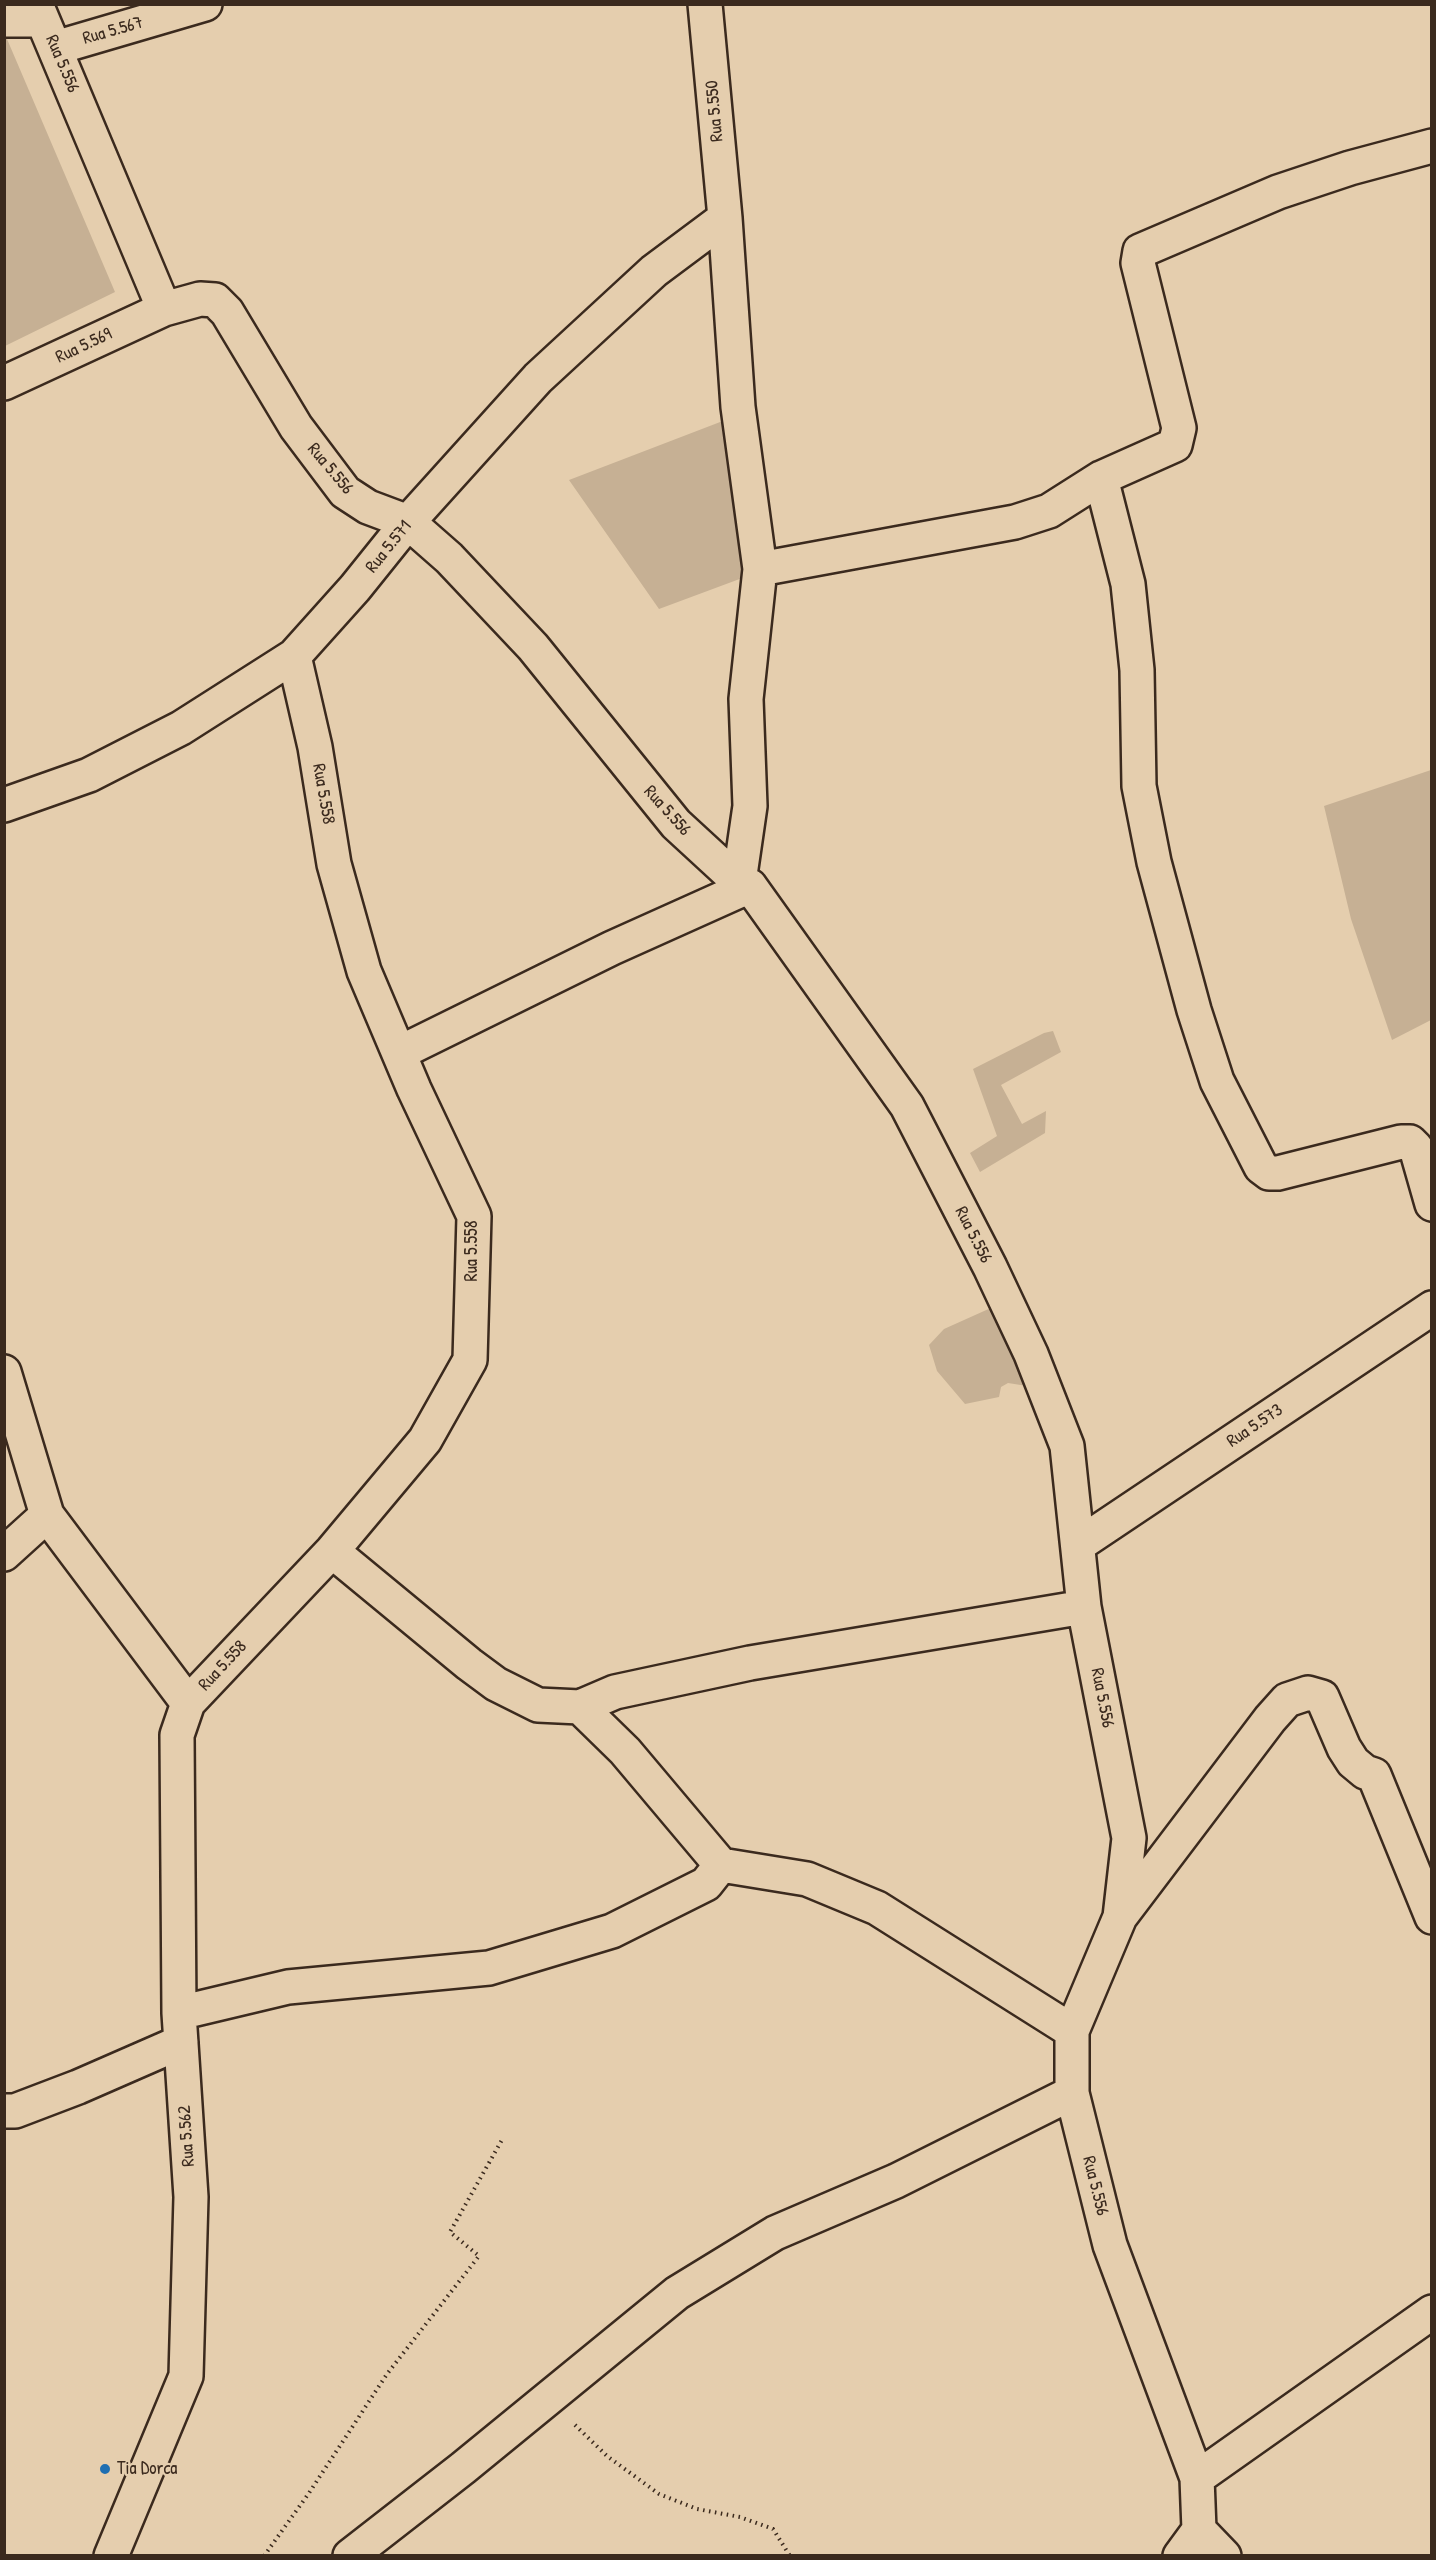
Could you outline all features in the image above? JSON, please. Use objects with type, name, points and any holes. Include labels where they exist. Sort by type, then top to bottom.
[{"type":"street","name":"Rua 5.567","points":[[4,20],[44,24],[205,4]]},
{"type":"street","name":"Rua 5.550","points":[[705,4],[725,218],[738,407],[760,569],[746,699],[750,806],[744,884]]},
{"type":"street","name":"Rua 5.556","points":[[44,24],[164,309],[200,299],[214,300],[227,312],[296,428],[345,492],[368,507],[408,522],[449,558],[533,647],[676,824],[744,884],[907,1106],[990,1267],[1031,1354],[1067,1446],[1084,1607],[1128,1838],[1120,1917],[1072,2031],[1071,2093],[1110,2245],[1197,2478],[1190,2543],[1224,2556]]},
{"type":"street","points":[[760,569],[1015,522],[1049,511],[1101,478],[1175,445],[1179,428],[1138,263],[1140,251],[1278,192],[1350,168],[1431,146]]},
{"type":"street","name":"Rua 5.571","points":[[4,805],[89,775],[181,728],[294,656],[355,588],[408,522],[538,378],[654,271],[725,218]]},
{"type":"street","name":"Rua 5.569","points":[[4,383],[164,309]]},
{"type":"street","points":[[1101,478],[1128,584],[1137,670],[1139,786],[1154,862],[1194,1010],[1217,1081],[1261,1167],[1269,1173],[1401,1142],[1410,1142],[1416,1148],[1431,1204]]},
{"type":"street","name":"Rua 5.558","points":[[188,1703],[332,1551],[425,1440],[470,1360],[474,1216],[364,971],[334,864],[315,747],[294,656]]},
{"type":"street","points":[[399,1053],[744,884]]},
{"type":"street","name":"Rua 5.573","points":[[1078,1545],[1431,1308]]},
{"type":"street","points":[[4,1372],[47,1515],[188,1703]]},
{"type":"street","points":[[4,1554],[47,1515]]},
{"type":"street","points":[[332,1551],[496,1684],[538,1705],[580,1707],[615,1692],[750,1663],[1084,1607]]},
{"type":"street","points":[[1120,1917],[1270,1719],[1287,1700],[1308,1693],[1322,1697],[1349,1755],[1365,1772],[1374,1775],[1431,1917]]},
{"type":"street","name":"Rua 5.562","points":[[111,2556],[186,2376],[191,2197],[180,2028],[177,1735],[188,1703]]},
{"type":"street","points":[[580,1707],[625,1751],[721,1865],[807,1879],[877,1908],[1072,2031]]},
{"type":"street","points":[[4,2111],[15,2111],[78,2087],[180,2028],[288,1987],[489,1968],[612,1931],[706,1884],[721,1865]]},
{"type":"street","points":[[350,2556],[677,2294],[775,2233],[896,2181],[1071,2093]]},
{"type":"street","points":[[1197,2478],[1431,2312]]},
{"type":"path","points":[[264,2556],[309,2493],[387,2374],[479,2256],[450,2232],[503,2138]]},
{"type":"path","points":[[549,2398],[607,2456],[659,2494],[697,2509],[740,2517],[773,2529],[790,2556]]},
{"type":"shaded area","points":[[4,32],[115,292],[5,346],[4,346]]},
{"type":"shaded area","points":[[728,419],[745,577],[659,609],[569,480]]},
{"type":"shaded area","points":[[1431,770],[1431,1020],[1392,1040],[1351,919],[1324,806]]},
{"type":"shaded area","points":[[1053,1031],[1061,1052],[1001,1085],[1022,1124],[1046,1111],[1045,1133],[980,1172],[970,1153],[997,1136],[973,1069],[1044,1033]]},
{"type":"shaded area","points":[[993,1307],[1027,1386],[1008,1383],[1001,1387],[999,1397],[965,1404],[937,1371],[929,1345],[944,1329]]},
{"type":"place","name":"Tia Dorca","points":[[105,2469]]}]
